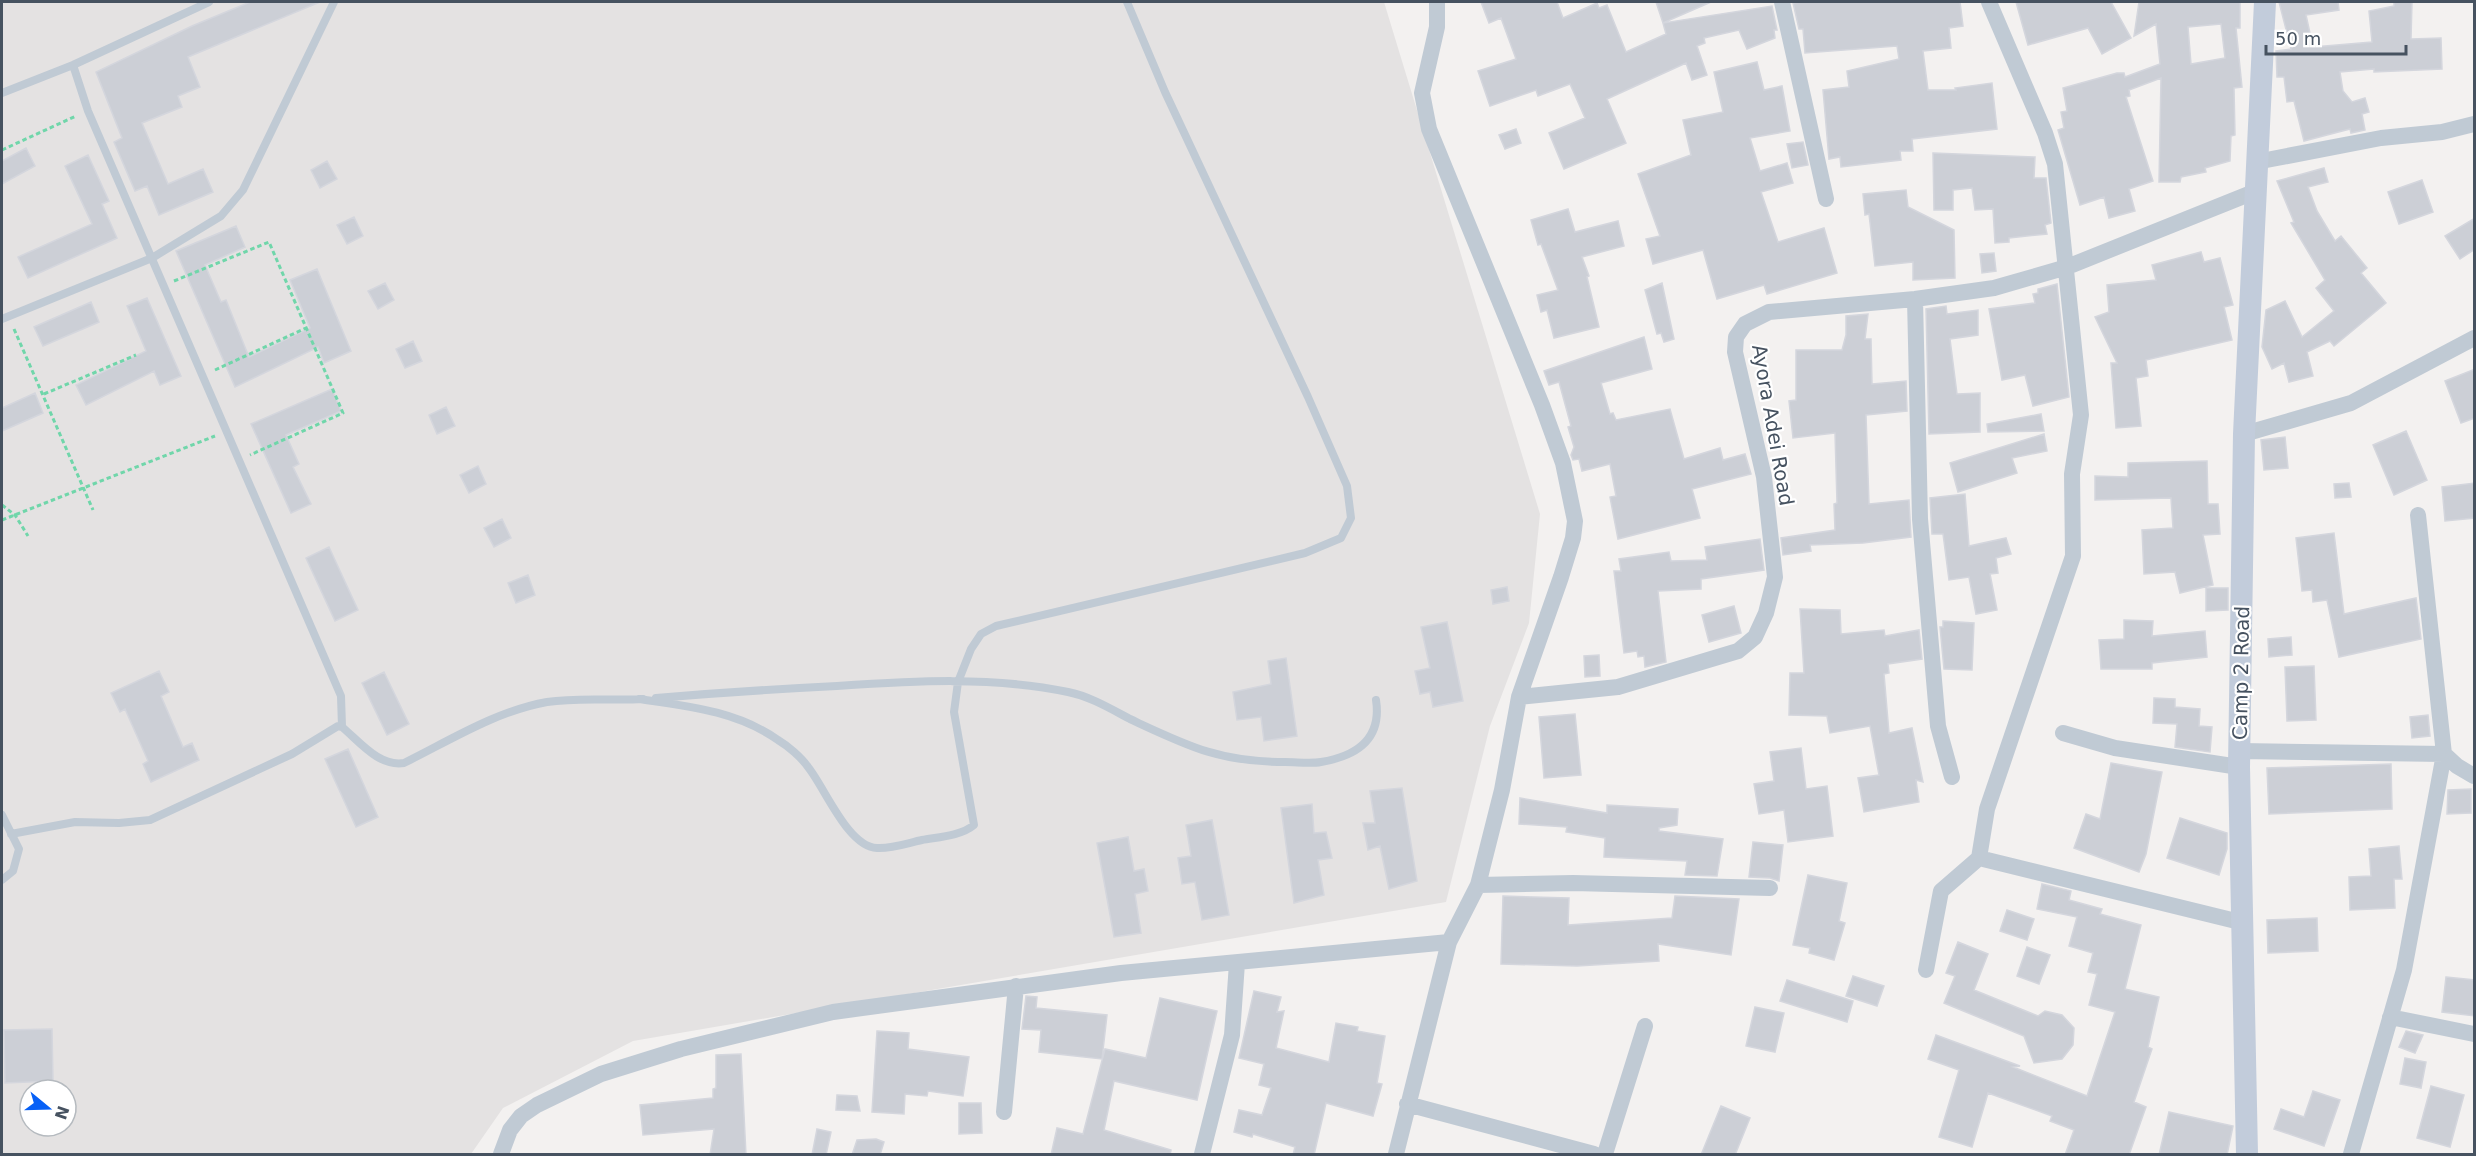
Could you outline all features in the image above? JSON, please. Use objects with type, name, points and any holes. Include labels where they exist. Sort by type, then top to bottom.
[{"type":"street","points":[[1395,1155],[1449,942],[1478,885],[1502,790],[1519,697],[1573,538],[1574,508],[1563,463],[1542,405],[1429,129],[1422,93],[1437,27],[1437,2]]},
{"type":"street","points":[[1782,2],[1826,199]]},
{"type":"street","points":[[1926,970],[1941,891],[1979,858],[1987,810],[2073,556],[2072,474],[2082,415],[2067,267],[2052,152],[1989,2]]},
{"type":"street","name":"Camp 2 Road","points":[[2247,1155],[2240,759],[2244,434],[2265,2]]},
{"type":"street","points":[[2256,162],[2381,138],[2442,132],[2475,124]]},
{"type":"street","name":"Ayora Adei Road","points":[[1519,697],[1618,687],[1738,651],[1755,637],[1766,613],[1775,578],[1764,477],[1735,352],[1736,337],[1745,324],[1769,312],[1915,299],[1994,288],[2067,267],[2254,192]]},
{"type":"street","points":[[1915,299],[1920,519],[1938,726],[1952,777]]},
{"type":"street","points":[[2244,434],[2351,403],[2475,338]]},
{"type":"street","points":[[2351,1155],[2410,943],[2445,754],[2418,515]]},
{"type":"street","points":[[2063,733],[2115,748],[2240,759],[2445,754],[2457,766],[2475,776]]},
{"type":"street","points":[[1979,858],[2244,922]]},
{"type":"street","points":[[1478,885],[1573,882],[1770,888]]},
{"type":"street","points":[[501,1155],[510,1130],[521,1116],[537,1105],[600,1074],[681,1049],[833,1012],[965,996],[1016,986],[1449,942]]},
{"type":"street","points":[[1202,1155],[1232,1035],[1237,963]]},
{"type":"street","points":[[1004,1112],[1016,986]]},
{"type":"street","points":[[2390,1017],[2475,1034]]},
{"type":"street","points":[[1605,1155],[1646,1026]]},
{"type":"street","points":[[1407,1104],[1594,1155]]},
{"type":"lane","points":[[2,93],[73,65],[209,2]]},
{"type":"lane","points":[[5,318],[152,258],[221,216],[243,190],[334,2]]},
{"type":"lane","points":[[639,699],[728,715],[755,726],[779,740],[807,765],[854,837],[866,845],[876,848],[944,836],[968,830],[974,825],[954,712],[958,682],[971,650],[981,634],[996,626],[1305,553],[1341,538],[1351,518],[1347,486],[1165,92],[1127,2]]},
{"type":"lane","points":[[73,65],[88,111],[228,430],[341,696],[342,727]]},
{"type":"lane","points":[[11,834],[75,822],[119,823],[150,820],[292,754],[338,726],[383,761],[393,764],[404,763],[497,718],[524,708],[580,699],[639,699],[878,683],[958,682],[1071,692],[1184,745],[1251,762],[1320,763],[1352,754],[1363,746],[1375,728],[1378,715],[1376,700]]},
{"type":"lane","points":[[2,815],[19,849],[13,871],[2,880]]},
{"type":"path","points":[[2,149],[88,111]]},
{"type":"path","points":[[164,285],[269,242],[343,413],[240,460]]},
{"type":"path","points":[[5,318],[44,394],[93,510]]},
{"type":"path","points":[[203,376],[306,328]]},
{"type":"path","points":[[44,394],[136,354]]},
{"type":"path","points":[[2,520],[228,430]]},
{"type":"path","points":[[2,505],[15,515],[28,536]]},
{"type":"shaded area","points":[[2,2],[1384,2],[1540,514],[1529,623],[1490,726],[1446,902],[633,1041],[503,1108],[471,1154],[2,1154]]},
{"type":"building","points":[[250,2],[320,2],[188,57],[200,87],[178,96],[182,107],[142,123],[168,184],[203,169],[213,192],[159,215],[147,186],[135,191],[114,142],[122,138],[96,72],[192,26]]},
{"type":"building","points":[[1481,2],[1557,2],[1563,18],[1597,3],[1599,8],[1607,5],[1626,52],[1666,34],[1663,23],[1772,6],[1777,30],[1774,30],[1775,38],[1747,49],[1739,30],[1704,38],[1705,43],[1697,46],[1707,75],[1692,80],[1686,63],[1607,99],[1626,143],[1564,169],[1549,133],[1585,118],[1570,84],[1538,96],[1536,90],[1490,106],[1478,71],[1516,59],[1501,18],[1489,23]]},
{"type":"building","points":[[1656,2],[1711,2],[1663,23]]},
{"type":"building","points":[[1960,2],[1963,26],[1949,28],[1951,48],[1923,51],[1928,90],[1956,90],[1955,88],[1992,83],[1997,129],[1912,139],[1913,151],[1900,151],[1901,160],[1841,167],[1840,157],[1829,159],[1823,90],[1849,87],[1847,71],[1899,59],[1897,46],[1805,53],[1803,29],[1799,29],[1793,3]]},
{"type":"building","points":[[2016,2],[2111,2],[2131,38],[2102,54],[2088,28],[2028,45]]},
{"type":"building","points":[[2139,2],[2240,2],[2240,28],[2236,28],[2242,87],[2234,88],[2235,135],[2231,136],[2230,161],[2205,168],[2206,172],[2181,177],[2180,182],[2159,182],[2161,78],[2129,90],[2130,96],[2126,97],[2153,181],[2129,189],[2135,211],[2109,218],[2104,197],[2080,205],[2058,130],[2064,128],[2061,112],[2067,111],[2063,88],[2117,73],[2124,73],[2125,77],[2160,64],[2156,24],[2134,36]],"holes":[[[2221,24],[2225,58],[2191,64],[2188,27]]]},
{"type":"building","points":[[2279,2],[2338,2],[2339,10],[2306,15],[2313,47],[2372,42],[2369,11],[2394,6],[2394,2],[2412,2],[2411,39],[2441,38],[2442,69],[2374,72],[2374,69],[2340,72],[2343,91],[2352,102],[2365,98],[2369,112],[2362,114],[2365,130],[2351,133],[2350,129],[2304,141],[2294,101],[2287,102],[2284,77],[2277,77],[2276,51],[2291,49]]},
{"type":"building","points":[[1757,62],[1764,90],[1782,86],[1790,131],[1750,138],[1760,171],[1787,163],[1793,183],[1761,192],[1778,242],[1824,228],[1837,273],[1767,294],[1764,285],[1717,299],[1703,250],[1653,264],[1646,239],[1660,236],[1638,174],[1691,155],[1683,120],[1723,112],[1714,72]]},
{"type":"building","points":[[1516,129],[1521,143],[1505,149],[1499,135]]},
{"type":"building","points":[[1803,142],[1808,165],[1792,168],[1787,144]]},
{"type":"building","points":[[26,148],[35,166],[2,184],[2,161]]},
{"type":"building","points":[[1933,153],[2035,157],[2034,178],[2046,178],[2051,223],[2045,225],[2047,234],[2009,238],[2009,242],[1995,243],[1993,209],[1975,210],[1972,188],[1953,190],[1953,210],[1934,210]]},
{"type":"building","points":[[88,155],[109,201],[102,204],[117,238],[28,278],[18,257],[92,224],[65,166]]},
{"type":"building","points":[[327,161],[337,179],[320,188],[311,170]]},
{"type":"building","points":[[2324,168],[2328,182],[2308,187],[2317,211],[2335,241],[2341,236],[2367,268],[2361,273],[2386,303],[2334,346],[2330,341],[2307,352],[2313,376],[2289,382],[2284,363],[2272,369],[2262,347],[2266,310],[2285,301],[2302,337],[2334,311],[2316,288],[2325,280],[2291,223],[2294,222],[2277,181]]},
{"type":"building","points":[[2422,180],[2433,212],[2399,224],[2388,192]]},
{"type":"building","points":[[1906,190],[1908,207],[1954,230],[1955,278],[1913,280],[1913,262],[1875,266],[1869,214],[1865,215],[1863,194]]},
{"type":"building","points":[[1568,209],[1575,232],[1618,221],[1624,246],[1582,257],[1589,276],[1587,277],[1599,327],[1554,338],[1547,310],[1541,312],[1537,295],[1558,290],[1541,244],[1538,245],[1531,220]]},
{"type":"building","points":[[354,217],[363,236],[347,244],[337,225]]},
{"type":"building","points":[[2475,218],[2475,249],[2460,259],[2445,236]]},
{"type":"building","points":[[236,226],[245,247],[205,265],[221,302],[226,300],[249,357],[310,328],[290,280],[317,269],[351,351],[324,363],[318,347],[235,387],[176,251]]},
{"type":"building","points":[[2201,252],[2204,262],[2220,258],[2233,305],[2224,307],[2232,340],[2146,360],[2148,376],[2136,378],[2141,426],[2116,428],[2111,363],[2117,363],[2095,317],[2109,312],[2107,285],[2156,280],[2152,265]]},
{"type":"building","points":[[1994,253],[1996,271],[1982,273],[1980,254]]},
{"type":"building","points":[[385,283],[394,300],[378,309],[368,291]]},
{"type":"building","points":[[1662,283],[1674,339],[1664,342],[1661,333],[1657,334],[1645,290]]},
{"type":"building","points":[[2057,284],[2069,397],[2033,406],[2025,375],[2002,380],[1989,309],[2035,303],[2033,294],[2038,293],[2038,289]]},
{"type":"building","points":[[147,298],[181,376],[160,385],[154,371],[86,405],[76,385],[146,351],[127,306]]},
{"type":"building","points":[[91,302],[99,322],[43,346],[34,327]]},
{"type":"building","points":[[1946,306],[1947,314],[1978,310],[1978,335],[1950,339],[1957,394],[1980,393],[1980,432],[1929,434],[1926,309]]},
{"type":"building","points":[[1868,314],[1865,339],[1871,339],[1872,384],[1906,381],[1907,411],[1866,415],[1869,504],[1909,500],[1911,537],[1863,543],[1810,545],[1811,551],[1783,555],[1781,538],[1835,530],[1834,504],[1837,503],[1835,433],[1793,438],[1789,401],[1796,400],[1796,350],[1842,350],[1846,335],[1846,316]]},
{"type":"building","points":[[1644,337],[1652,369],[1601,383],[1610,414],[1613,413],[1616,420],[1670,409],[1684,459],[1720,448],[1723,460],[1745,454],[1751,474],[1692,489],[1700,518],[1618,539],[1610,497],[1616,496],[1610,464],[1582,471],[1579,459],[1573,460],[1571,455],[1574,447],[1568,427],[1571,426],[1559,382],[1549,385],[1544,371]]},
{"type":"building","points":[[413,341],[422,361],[405,368],[396,349]]},
{"type":"building","points":[[2475,369],[2475,418],[2461,423],[2445,381]]},
{"type":"building","points":[[332,389],[341,411],[286,435],[299,464],[293,467],[311,504],[291,513],[251,424]]},
{"type":"building","points":[[35,393],[43,413],[2,431],[2,408]]},
{"type":"building","points":[[446,407],[455,426],[437,434],[429,415]]},
{"type":"building","points":[[2041,414],[2044,431],[1988,432],[1987,424]]},
{"type":"building","points":[[2406,431],[2427,480],[2394,495],[2373,445]]},
{"type":"building","points":[[2044,434],[2047,451],[2012,458],[2017,473],[1958,492],[1950,463]]},
{"type":"building","points":[[2285,437],[2288,468],[2264,470],[2261,440]]},
{"type":"building","points":[[2207,461],[2208,504],[2218,504],[2220,534],[2203,535],[2213,585],[2180,593],[2175,572],[2144,574],[2142,530],[2173,528],[2171,498],[2095,500],[2095,476],[2128,477],[2128,463]]},
{"type":"building","points":[[478,466],[486,484],[469,493],[460,475]]},
{"type":"building","points":[[2349,483],[2351,497],[2335,498],[2334,484]]},
{"type":"building","points":[[2475,483],[2475,518],[2445,521],[2442,487]]},
{"type":"building","points":[[1965,494],[1969,546],[2006,538],[2011,554],[1996,558],[1998,573],[1990,574],[1997,610],[1976,614],[1969,577],[1949,580],[1943,534],[1932,534],[1930,498]]},
{"type":"building","points":[[502,519],[511,538],[494,547],[484,528]]},
{"type":"building","points":[[2334,533],[2344,614],[2416,598],[2421,639],[2339,657],[2327,600],[2313,602],[2312,590],[2302,591],[2296,538]]},
{"type":"building","points":[[1760,539],[1764,570],[1701,579],[1701,589],[1658,591],[1666,662],[1645,667],[1644,656],[1638,657],[1637,651],[1624,653],[1614,571],[1621,571],[1619,559],[1669,552],[1671,561],[1707,560],[1705,547]]},
{"type":"building","points":[[329,547],[358,610],[335,621],[306,558]]},
{"type":"building","points":[[528,575],[535,595],[516,603],[508,583]]},
{"type":"building","points":[[1507,587],[1509,601],[1493,604],[1491,590]]},
{"type":"building","points":[[2206,588],[2228,588],[2228,610],[2206,611]]},
{"type":"building","points":[[1734,606],[1741,633],[1709,642],[1702,615]]},
{"type":"building","points":[[1800,609],[1840,610],[1841,634],[1884,630],[1885,636],[1919,630],[1922,659],[1888,664],[1889,673],[1884,674],[1889,733],[1912,728],[1923,782],[1916,780],[1919,802],[1864,812],[1858,778],[1879,775],[1870,726],[1830,733],[1827,716],[1789,715],[1790,673],[1804,673]]},
{"type":"building","points":[[2124,620],[2153,621],[2152,636],[2205,631],[2207,657],[2152,663],[2152,669],[2101,669],[2099,640],[2124,639]]},
{"type":"building","points":[[1943,621],[1974,623],[1972,670],[1944,669],[1940,627],[1943,627]]},
{"type":"building","points":[[1447,622],[1463,701],[1433,707],[1430,692],[1420,694],[1415,671],[1430,668],[1421,627]]},
{"type":"building","points":[[2291,637],[2292,655],[2269,657],[2268,639]]},
{"type":"building","points":[[1599,655],[1600,676],[1585,677],[1584,656]]},
{"type":"building","points":[[1286,658],[1297,736],[1264,741],[1261,717],[1237,720],[1233,692],[1271,684],[1268,661]]},
{"type":"building","points":[[2314,666],[2316,720],[2287,721],[2285,667]]},
{"type":"building","points":[[159,671],[169,692],[161,696],[183,747],[192,743],[199,760],[151,782],[143,764],[148,761],[125,709],[120,712],[111,693]]},
{"type":"building","points":[[384,672],[409,724],[387,735],[362,683]]},
{"type":"building","points":[[2154,698],[2175,699],[2175,707],[2200,709],[2199,726],[2212,727],[2210,752],[2175,747],[2177,724],[2153,723]]},
{"type":"building","points":[[1575,714],[1581,775],[1544,778],[1539,717]]},
{"type":"building","points":[[2428,715],[2430,736],[2412,738],[2410,717]]},
{"type":"building","points":[[1801,748],[1806,789],[1827,786],[1833,836],[1788,842],[1784,810],[1759,814],[1754,784],[1774,781],[1770,752]]},
{"type":"building","points":[[348,749],[378,817],[356,827],[325,759]]},
{"type":"building","points":[[2111,763],[2162,772],[2146,854],[2139,872],[2074,848],[2086,814],[2100,819]]},
{"type":"building","points":[[2391,764],[2392,809],[2269,814],[2267,768]]},
{"type":"building","points":[[1402,788],[1417,881],[1389,889],[1380,846],[1368,850],[1363,823],[1375,823],[1370,791]]},
{"type":"building","points":[[2471,789],[2471,813],[2447,814],[2448,790]]},
{"type":"building","points":[[1520,798],[1607,813],[1607,805],[1678,809],[1677,825],[1659,828],[1659,831],[1723,839],[1717,876],[1685,875],[1687,861],[1604,857],[1605,838],[1566,832],[1567,827],[1519,824]]},
{"type":"building","points":[[1312,804],[1314,833],[1326,832],[1332,858],[1318,860],[1324,895],[1294,903],[1281,808]]},
{"type":"building","points":[[2180,818],[2227,833],[2227,849],[2219,875],[2167,858]]},
{"type":"building","points":[[1212,820],[1229,915],[1202,920],[1195,882],[1182,884],[1178,858],[1191,856],[1186,825]]},
{"type":"building","points":[[1128,837],[1134,871],[1144,869],[1148,891],[1135,894],[1141,933],[1114,937],[1097,843]]},
{"type":"building","points":[[1753,842],[1783,845],[1779,881],[1749,877]]},
{"type":"building","points":[[2399,846],[2402,879],[2394,879],[2395,908],[2350,910],[2349,877],[2371,876],[2369,849]]},
{"type":"building","points":[[1808,875],[1847,883],[1839,921],[1845,923],[1834,960],[1809,953],[1810,948],[1793,945]]},
{"type":"building","points":[[2042,884],[2071,891],[2069,900],[2102,909],[2100,914],[2141,925],[2125,989],[2159,997],[2148,1047],[2152,1049],[2134,1102],[2146,1107],[2129,1155],[2065,1155],[2074,1130],[2050,1121],[2052,1116],[1988,1093],[1972,1147],[1939,1137],[1959,1070],[1928,1059],[1936,1035],[2020,1066],[2013,1067],[2087,1096],[2115,1012],[2089,1005],[2097,974],[2088,972],[2093,953],[2069,946],[2077,917],[2037,909]]},
{"type":"building","points":[[1503,896],[1569,898],[1568,925],[1672,918],[1675,896],[1739,899],[1731,955],[1658,944],[1659,961],[1577,966],[1501,964]]},
{"type":"building","points":[[2007,910],[2034,919],[2027,940],[2000,931]]},
{"type":"building","points":[[2317,918],[2318,951],[2268,953],[2267,920]]},
{"type":"building","points":[[1958,942],[1988,954],[1974,990],[2038,1016],[2045,1011],[2062,1015],[2074,1028],[2073,1045],[2062,1059],[2034,1063],[2024,1036],[1944,1003],[1955,976],[1946,973]]},
{"type":"building","points":[[2027,947],[2050,955],[2039,984],[2017,976]]},
{"type":"building","points":[[1853,976],[1884,986],[1877,1006],[1846,996]]},
{"type":"building","points":[[2446,977],[2475,980],[2475,1016],[2442,1012]]},
{"type":"building","points":[[1787,980],[1853,1001],[1847,1022],[1780,1001]]},
{"type":"building","points":[[1254,991],[1281,997],[1277,1012],[1284,1011],[1276,1048],[1329,1062],[1336,1023],[1358,1027],[1357,1031],[1385,1036],[1377,1083],[1382,1084],[1373,1116],[1326,1103],[1314,1155],[1293,1155],[1295,1147],[1253,1134],[1252,1137],[1234,1132],[1239,1110],[1262,1115],[1271,1088],[1259,1085],[1264,1064],[1239,1058]]},
{"type":"building","points":[[1026,996],[1037,997],[1036,1008],[1107,1015],[1102,1059],[1039,1052],[1041,1030],[1022,1029]]},
{"type":"building","points":[[1160,998],[1217,1011],[1197,1100],[1114,1081],[1104,1130],[1171,1150],[1170,1155],[1051,1155],[1057,1128],[1083,1134],[1105,1049],[1146,1058]]},
{"type":"building","points":[[1755,1007],[1784,1013],[1775,1052],[1746,1046]]},
{"type":"building","points":[[52,1029],[53,1078],[18,1078],[18,1082],[5,1083],[4,1030]]},
{"type":"building","points":[[877,1031],[909,1033],[908,1049],[969,1057],[963,1096],[928,1091],[927,1096],[905,1094],[904,1114],[872,1112]]},
{"type":"building","points":[[2406,1031],[2423,1035],[2415,1053],[2399,1047]]},
{"type":"building","points":[[741,1054],[746,1155],[710,1155],[714,1129],[643,1135],[640,1105],[713,1098],[713,1089],[716,1088],[716,1055]]},
{"type":"building","points":[[2405,1058],[2426,1062],[2421,1088],[2400,1084]]},
{"type":"building","points":[[2431,1086],[2464,1095],[2450,1147],[2417,1138]]},
{"type":"building","points":[[2313,1091],[2340,1100],[2324,1146],[2274,1129],[2281,1109],[2304,1117]]},
{"type":"building","points":[[837,1095],[857,1096],[860,1111],[836,1110]]},
{"type":"building","points":[[959,1103],[981,1103],[982,1133],[959,1134]]},
{"type":"building","points":[[1721,1106],[1750,1118],[1735,1155],[1701,1155]]},
{"type":"building","points":[[2169,1112],[2233,1126],[2227,1155],[2159,1155]]},
{"type":"building","points":[[817,1129],[831,1132],[826,1155],[812,1155]]},
{"type":"building","points":[[876,1139],[884,1142],[880,1155],[852,1155],[857,1140]]}]
